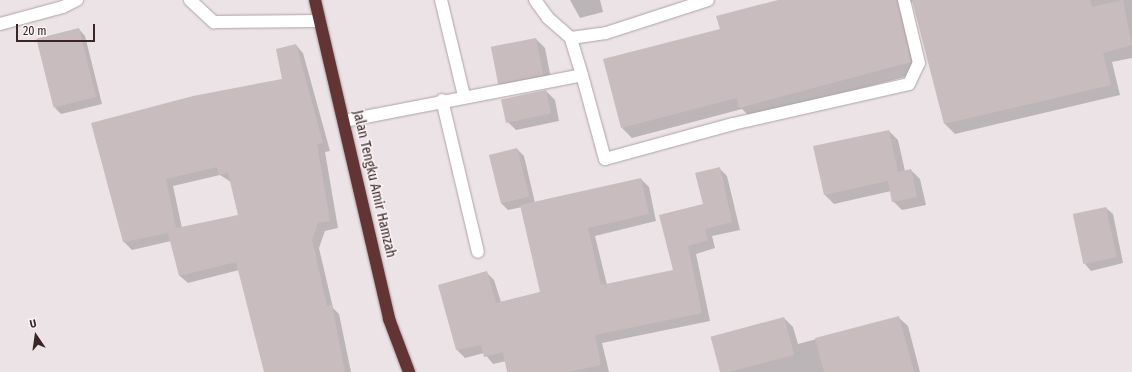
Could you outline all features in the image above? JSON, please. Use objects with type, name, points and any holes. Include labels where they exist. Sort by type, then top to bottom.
[{"type":"highway","name":"Jalan Tengku Amir Hamzah","points":[[315,0],[389,319],[409,372]]},
{"type":"lane","points":[[0,24],[63,8],[76,0]]},
{"type":"lane","points":[[190,0],[214,22],[320,21]]},
{"type":"lane","points":[[441,0],[464,96]]},
{"type":"lane","points":[[535,0],[548,18],[571,38],[605,159],[733,124],[909,84],[919,63],[904,0]]},
{"type":"lane","points":[[571,38],[606,33],[674,5],[708,0]]},
{"type":"lane","points":[[344,121],[442,100],[582,75]]},
{"type":"lane","points":[[442,100],[478,252]]},
{"type":"building","points":[[778,0],[897,0],[911,62],[739,108],[737,98],[621,128],[603,59],[720,29],[716,16]]},
{"type":"building","points":[[912,0],[1090,0],[1092,7],[1123,0],[1132,45],[1103,53],[1111,85],[944,124]]},
{"type":"building","points":[[79,28],[96,97],[53,108],[36,39]]},
{"type":"building","points":[[536,38],[543,75],[498,84],[491,47]]},
{"type":"building","points":[[296,44],[323,143],[317,144],[330,221],[318,223],[312,240],[327,306],[332,305],[345,372],[264,372],[236,262],[179,276],[168,233],[123,242],[91,123],[193,96],[282,79],[276,49]],"holes":[[[217,167],[219,175],[228,173],[238,215],[176,228],[166,179]]]},
{"type":"building","points":[[546,90],[551,113],[506,123],[501,100]]},
{"type":"building","points":[[889,130],[898,172],[911,169],[917,197],[892,202],[888,181],[824,195],[813,146]]},
{"type":"building","points":[[517,148],[529,197],[501,204],[489,155]]},
{"type":"building","points":[[720,167],[732,222],[705,229],[708,240],[688,246],[702,313],[595,335],[601,365],[569,372],[507,372],[503,352],[484,357],[481,345],[456,350],[438,285],[487,271],[496,303],[540,292],[520,205],[641,178],[649,214],[588,228],[601,285],[673,270],[659,215],[703,204],[695,173]]},
{"type":"building","points":[[1106,207],[1117,257],[1083,264],[1073,214]]},
{"type":"building","points":[[899,316],[914,372],[824,372],[815,338]]},
{"type":"building","points":[[784,317],[794,355],[729,372],[720,372],[711,337]]}]
